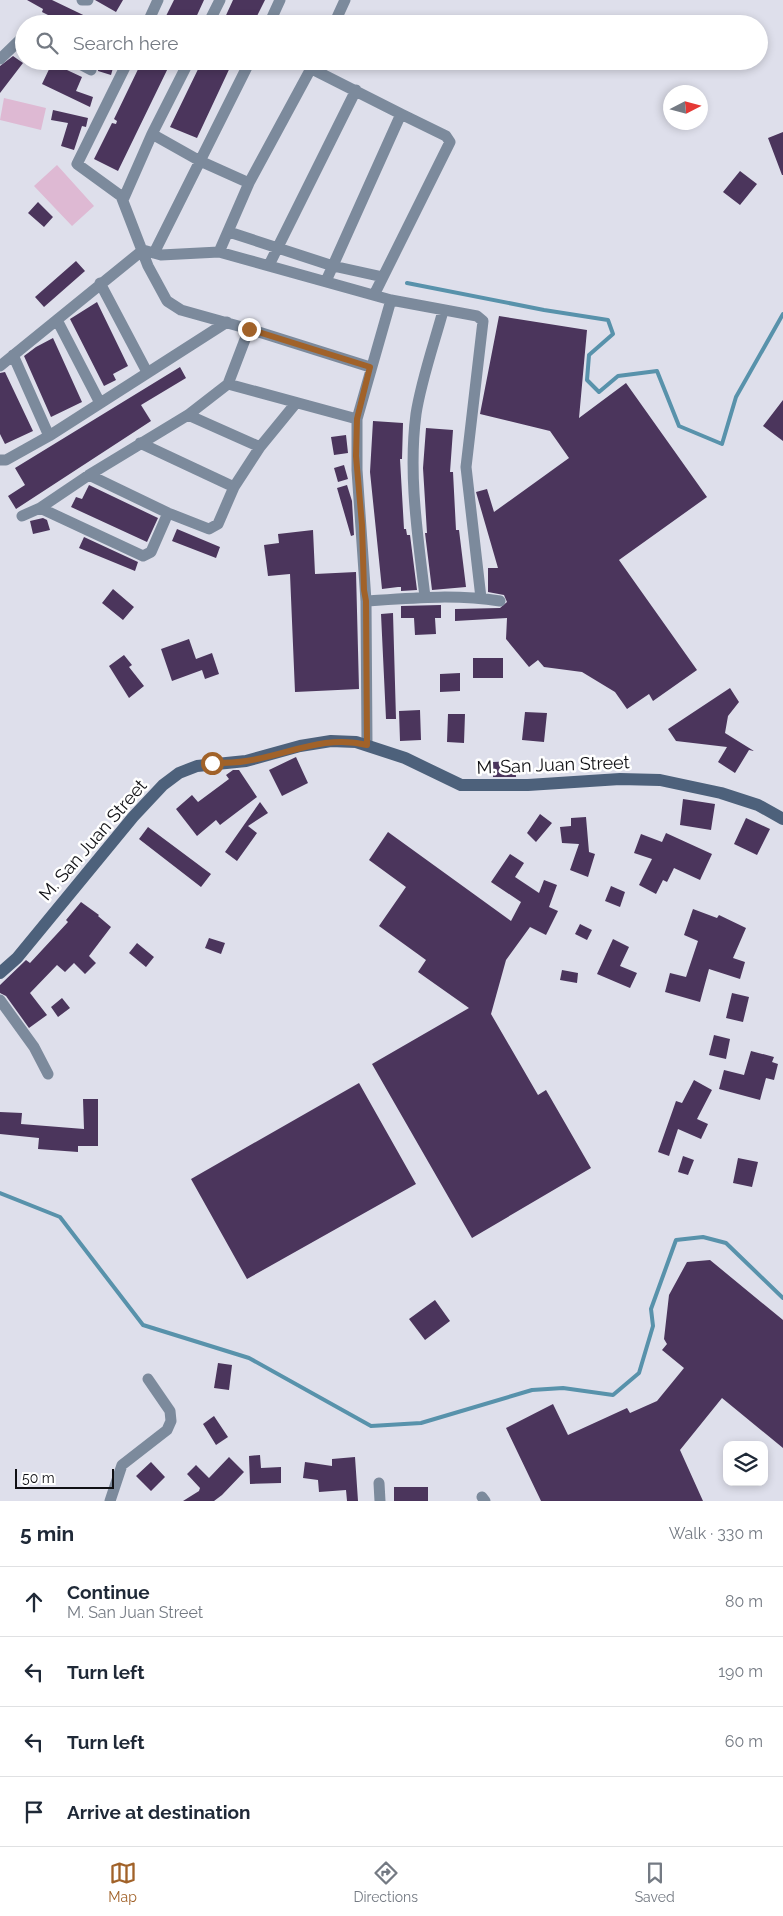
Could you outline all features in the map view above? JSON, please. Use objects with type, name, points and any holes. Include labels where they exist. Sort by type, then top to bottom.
[{"type":"street","points":[[82,0],[88,0]]},
{"type":"street","points":[[151,15],[158,0]]},
{"type":"street","points":[[212,15],[220,0]]},
{"type":"street","points":[[273,15],[280,0]]},
{"type":"street","points":[[338,15],[345,0]]},
{"type":"street","points":[[0,59],[15,45]]},
{"type":"street","points":[[124,70],[77,164],[121,196],[148,266],[167,301],[180,310],[227,322],[370,367]]},
{"type":"street","points":[[123,200],[152,134],[184,70]]},
{"type":"street","points":[[154,253],[245,70]]},
{"type":"street","points":[[219,252],[249,183],[310,70]]},
{"type":"street","points":[[322,70],[401,114],[446,136],[450,142],[374,295]]},
{"type":"street","points":[[269,265],[275,249],[356,90]]},
{"type":"street","points":[[326,281],[401,114]]},
{"type":"street","points":[[152,134],[200,160],[249,183]]},
{"type":"street","points":[[229,232],[275,249],[333,266],[383,277]]},
{"type":"street","points":[[142,250],[177,255],[219,252],[391,300],[477,316],[484,321],[466,467],[481,598]]},
{"type":"street","points":[[0,366],[142,250]]},
{"type":"street","points":[[100,283],[147,372]]},
{"type":"street","points":[[367,745],[366,601],[362,525],[356,463],[357,419],[370,367],[391,300]]},
{"type":"street","points":[[425,597],[416,525],[413,466],[416,413],[443,311]]},
{"type":"street","points":[[57,320],[100,403]]},
{"type":"street","points":[[0,460],[6,460],[49,436],[227,322]]},
{"type":"street","points":[[22,516],[40,508],[89,474],[188,415],[228,384],[249,329]]},
{"type":"street","points":[[13,355],[49,436]]},
{"type":"street","points":[[228,384],[357,419]]},
{"type":"street","points":[[89,474],[168,513],[209,529],[213,528],[218,524],[234,487],[260,447],[296,402]]},
{"type":"street","points":[[188,415],[260,447]]},
{"type":"street","points":[[140,443],[234,487]]},
{"type":"street","points":[[40,508],[143,556],[151,552],[168,513]]},
{"type":"street","points":[[366,601],[425,597],[481,598],[500,601]]},
{"type":"street","name":"M. San Juan Street","points":[[0,974],[17,958],[133,817],[163,786],[179,773],[197,766],[246,761],[300,746],[331,741],[367,745],[405,758],[461,785],[528,785],[620,779],[660,780],[721,793],[758,805],[783,819]]},
{"type":"street","points":[[0,1000],[34,1047],[48,1074]]},
{"type":"street","points":[[110,1501],[122,1466],[167,1430],[171,1421],[170,1411],[148,1379]]},
{"type":"street","points":[[379,1482],[380,1501]]},
{"type":"shaded area","points":[[4,98],[46,108],[41,130],[0,120]]},
{"type":"shaded area","points":[[57,165],[94,206],[72,226],[34,186]]},
{"type":"building","points":[[27,0],[52,0],[83,15],[48,15],[42,12],[43,9]]},
{"type":"building","points":[[95,0],[123,0],[116,12]]},
{"type":"building","points":[[174,0],[204,0],[197,15],[166,15]]},
{"type":"building","points":[[233,0],[265,0],[258,15],[226,15]]},
{"type":"building","points":[[13,56],[15,57],[15,70],[18,70],[0,93],[0,66]]},
{"type":"building","points":[[49,70],[67,70],[82,77],[76,91],[93,97],[90,107],[42,84]]},
{"type":"building","points":[[98,70],[112,70],[111,75]]},
{"type":"building","points":[[138,70],[167,70],[118,171],[94,159],[112,123],[116,124],[117,121],[114,119]]},
{"type":"building","points":[[198,70],[229,70],[197,138],[170,127]]},
{"type":"building","points":[[53,110],[88,118],[86,127],[82,126],[74,150],[61,146],[68,123],[51,120]]},
{"type":"building","points":[[783,132],[783,175],[782,175],[768,138]]},
{"type":"building","points":[[740,171],[757,184],[740,205],[723,192]]},
{"type":"building","points":[[38,202],[53,217],[44,227],[28,213]]},
{"type":"building","points":[[76,261],[85,271],[44,307],[35,297]]},
{"type":"building","points":[[97,302],[128,366],[113,374],[116,380],[104,386],[70,319]]},
{"type":"building","points":[[499,316],[587,330],[579,418],[626,383],[707,497],[619,560],[697,670],[653,701],[649,694],[627,709],[615,692],[582,672],[544,667],[538,660],[529,667],[506,639],[507,618],[455,621],[455,609],[500,608],[507,602],[504,595],[488,592],[488,568],[498,568],[476,492],[487,489],[494,512],[569,458],[550,431],[480,414]]},
{"type":"building","points":[[53,338],[82,402],[51,417],[24,356]]},
{"type":"building","points":[[180,367],[186,378],[141,405],[151,421],[16,509],[8,496],[25,485],[15,468]]},
{"type":"building","points":[[5,372],[33,431],[5,444],[0,434],[0,373]]},
{"type":"building","points":[[783,400],[783,441],[763,426]]},
{"type":"building","points":[[373,421],[403,423],[402,459],[400,459],[404,529],[406,529],[407,535],[410,535],[417,590],[401,591],[401,587],[382,589],[370,472]]},
{"type":"building","points":[[426,428],[453,430],[450,472],[453,472],[456,530],[459,530],[466,587],[432,590],[425,533],[427,533],[423,468]]},
{"type":"building","points":[[346,435],[348,453],[334,455],[331,437]]},
{"type":"building","points":[[344,465],[348,479],[338,482],[334,468]]},
{"type":"building","points":[[89,485],[158,518],[147,542],[71,507],[76,497],[82,499]]},
{"type":"building","points":[[347,485],[352,501],[354,535],[351,536],[337,488]]},
{"type":"building","points":[[43,518],[47,520],[50,530],[33,534],[30,521]]},
{"type":"building","points":[[177,529],[220,547],[216,558],[172,541]]},
{"type":"building","points":[[313,530],[315,574],[356,572],[359,689],[295,692],[290,574],[268,576],[264,545],[279,543],[278,534]]},
{"type":"building","points":[[84,537],[138,562],[135,571],[79,548]]},
{"type":"building","points":[[113,589],[134,607],[123,620],[102,603]]},
{"type":"building","points":[[441,605],[441,618],[435,618],[436,634],[415,635],[414,618],[401,618],[401,606]]},
{"type":"building","points":[[393,613],[396,719],[386,719],[381,614]]},
{"type":"building","points":[[189,639],[196,659],[212,653],[219,674],[205,679],[202,670],[172,681],[161,649]]},
{"type":"building","points":[[124,655],[132,665],[129,667],[144,686],[129,698],[109,666]]},
{"type":"building","points":[[473,658],[503,658],[503,678],[473,678]]},
{"type":"building","points":[[460,673],[460,691],[440,692],[440,674]]},
{"type":"building","points":[[730,688],[739,702],[728,716],[725,733],[754,751],[749,750],[735,773],[718,762],[727,747],[676,741],[668,729]]},
{"type":"building","points":[[420,710],[421,740],[400,741],[399,711]]},
{"type":"building","points":[[525,712],[547,713],[544,742],[522,740]]},
{"type":"building","points":[[448,714],[465,714],[464,743],[447,742]]},
{"type":"building","points":[[296,757],[308,783],[282,796],[269,770]]},
{"type":"building","points":[[515,761],[516,777],[493,777],[493,762]]},
{"type":"building","points":[[233,770],[239,770],[257,797],[220,825],[216,820],[197,836],[176,809],[192,795],[198,802],[229,779],[226,775]]},
{"type":"building","points":[[683,799],[715,804],[711,830],[680,825]]},
{"type":"building","points":[[260,802],[268,813],[248,826],[257,833],[237,861],[225,852]]},
{"type":"building","points":[[540,814],[552,823],[536,842],[527,833]]},
{"type":"building","points":[[586,817],[589,852],[595,854],[588,877],[570,870],[579,844],[562,843],[560,827],[571,826],[571,818]]},
{"type":"building","points":[[746,818],[770,829],[757,855],[734,844]]},
{"type":"building","points":[[148,827],[211,874],[201,887],[139,839]]},
{"type":"building","points":[[388,832],[511,921],[521,902],[491,882],[510,854],[524,863],[515,877],[539,893],[544,880],[557,885],[549,907],[558,911],[546,935],[530,927],[506,960],[491,1014],[538,1095],[546,1090],[591,1168],[472,1238],[372,1064],[469,1008],[418,972],[426,960],[379,926],[406,887],[369,860]]},
{"type":"building","points":[[666,833],[712,854],[700,880],[674,868],[667,882],[663,880],[656,894],[639,885],[652,859],[634,853],[641,834],[662,842]]},
{"type":"building","points":[[611,886],[625,892],[620,907],[605,901]]},
{"type":"building","points":[[81,902],[99,915],[111,927],[89,956],[96,963],[85,974],[74,963],[65,972],[57,965],[30,993],[47,1015],[29,1028],[6,996],[0,993],[0,985],[26,960],[30,963],[68,922],[66,920]]},
{"type":"building","points":[[693,909],[717,918],[719,915],[746,928],[733,958],[745,962],[740,979],[709,969],[700,1002],[665,992],[670,973],[686,977],[698,941],[684,935]]},
{"type":"building","points":[[580,924],[592,930],[587,940],[575,934]]},
{"type":"building","points":[[209,938],[225,943],[221,954],[205,948]]},
{"type":"building","points":[[613,939],[629,947],[620,966],[637,973],[630,988],[597,974]]},
{"type":"building","points":[[137,943],[154,957],[146,967],[129,953]]},
{"type":"building","points":[[562,970],[578,973],[577,983],[560,980]]},
{"type":"building","points":[[732,993],[749,997],[743,1022],[726,1018]]},
{"type":"building","points":[[62,998],[70,1008],[58,1017],[51,1007]]},
{"type":"building","points":[[714,1035],[730,1039],[726,1059],[709,1055]]},
{"type":"building","points":[[751,1051],[774,1057],[772,1062],[778,1064],[774,1080],[766,1078],[760,1100],[719,1089],[724,1070],[744,1075]]},
{"type":"building","points":[[694,1080],[712,1090],[697,1119],[708,1124],[701,1139],[678,1129],[669,1156],[658,1152],[676,1101],[682,1103]]},
{"type":"building","points":[[359,1083],[416,1184],[247,1279],[191,1179]]},
{"type":"building","points":[[83,1099],[98,1099],[98,1146],[78,1146],[78,1152],[38,1149],[39,1138],[0,1134],[0,1112],[22,1113],[21,1124],[84,1129]]},
{"type":"building","points":[[683,1156],[694,1160],[688,1175],[678,1172]]},
{"type":"building","points":[[738,1158],[758,1162],[752,1187],[733,1183]]},
{"type":"building","points":[[710,1260],[783,1320],[783,1448],[722,1398],[680,1450],[703,1501],[541,1501],[506,1428],[553,1404],[568,1435],[627,1408],[630,1413],[657,1401],[684,1368],[662,1350],[667,1344],[664,1339],[669,1295],[687,1262]]},
{"type":"building","points":[[435,1300],[450,1321],[425,1340],[409,1319]]},
{"type":"building","points":[[218,1363],[232,1365],[229,1390],[214,1388]]},
{"type":"building","points":[[214,1416],[228,1437],[216,1445],[203,1424]]},
{"type":"building","points":[[260,1455],[261,1468],[281,1467],[281,1483],[250,1484],[249,1456]]},
{"type":"building","points":[[229,1457],[244,1472],[222,1495],[214,1501],[183,1501],[199,1491],[200,1488],[187,1474],[196,1465],[209,1478]]},
{"type":"building","points":[[355,1457],[358,1501],[347,1501],[346,1490],[319,1492],[318,1480],[303,1478],[305,1462],[332,1466],[332,1459]]},
{"type":"building","points":[[151,1462],[165,1477],[151,1491],[136,1476]]},
{"type":"building","points":[[394,1487],[428,1487],[428,1501],[394,1501]]},
{"type":"waterway","points":[[407,283],[544,310],[608,320],[613,334],[589,355],[587,380],[599,392],[618,376],[657,371],[679,426],[722,444],[736,397],[783,314]]},
{"type":"waterway","points":[[0,1193],[60,1217],[143,1325],[249,1358],[371,1426],[421,1423],[532,1390],[563,1388],[613,1395],[639,1373],[653,1326],[651,1309],[676,1240],[703,1237],[726,1243],[783,1298]]},
{"type":"route","points":[[212,763],[246,761],[270,756],[300,746],[331,741],[356,742],[367,745],[366,601],[356,456],[357,419],[370,367],[249,329]]}]
